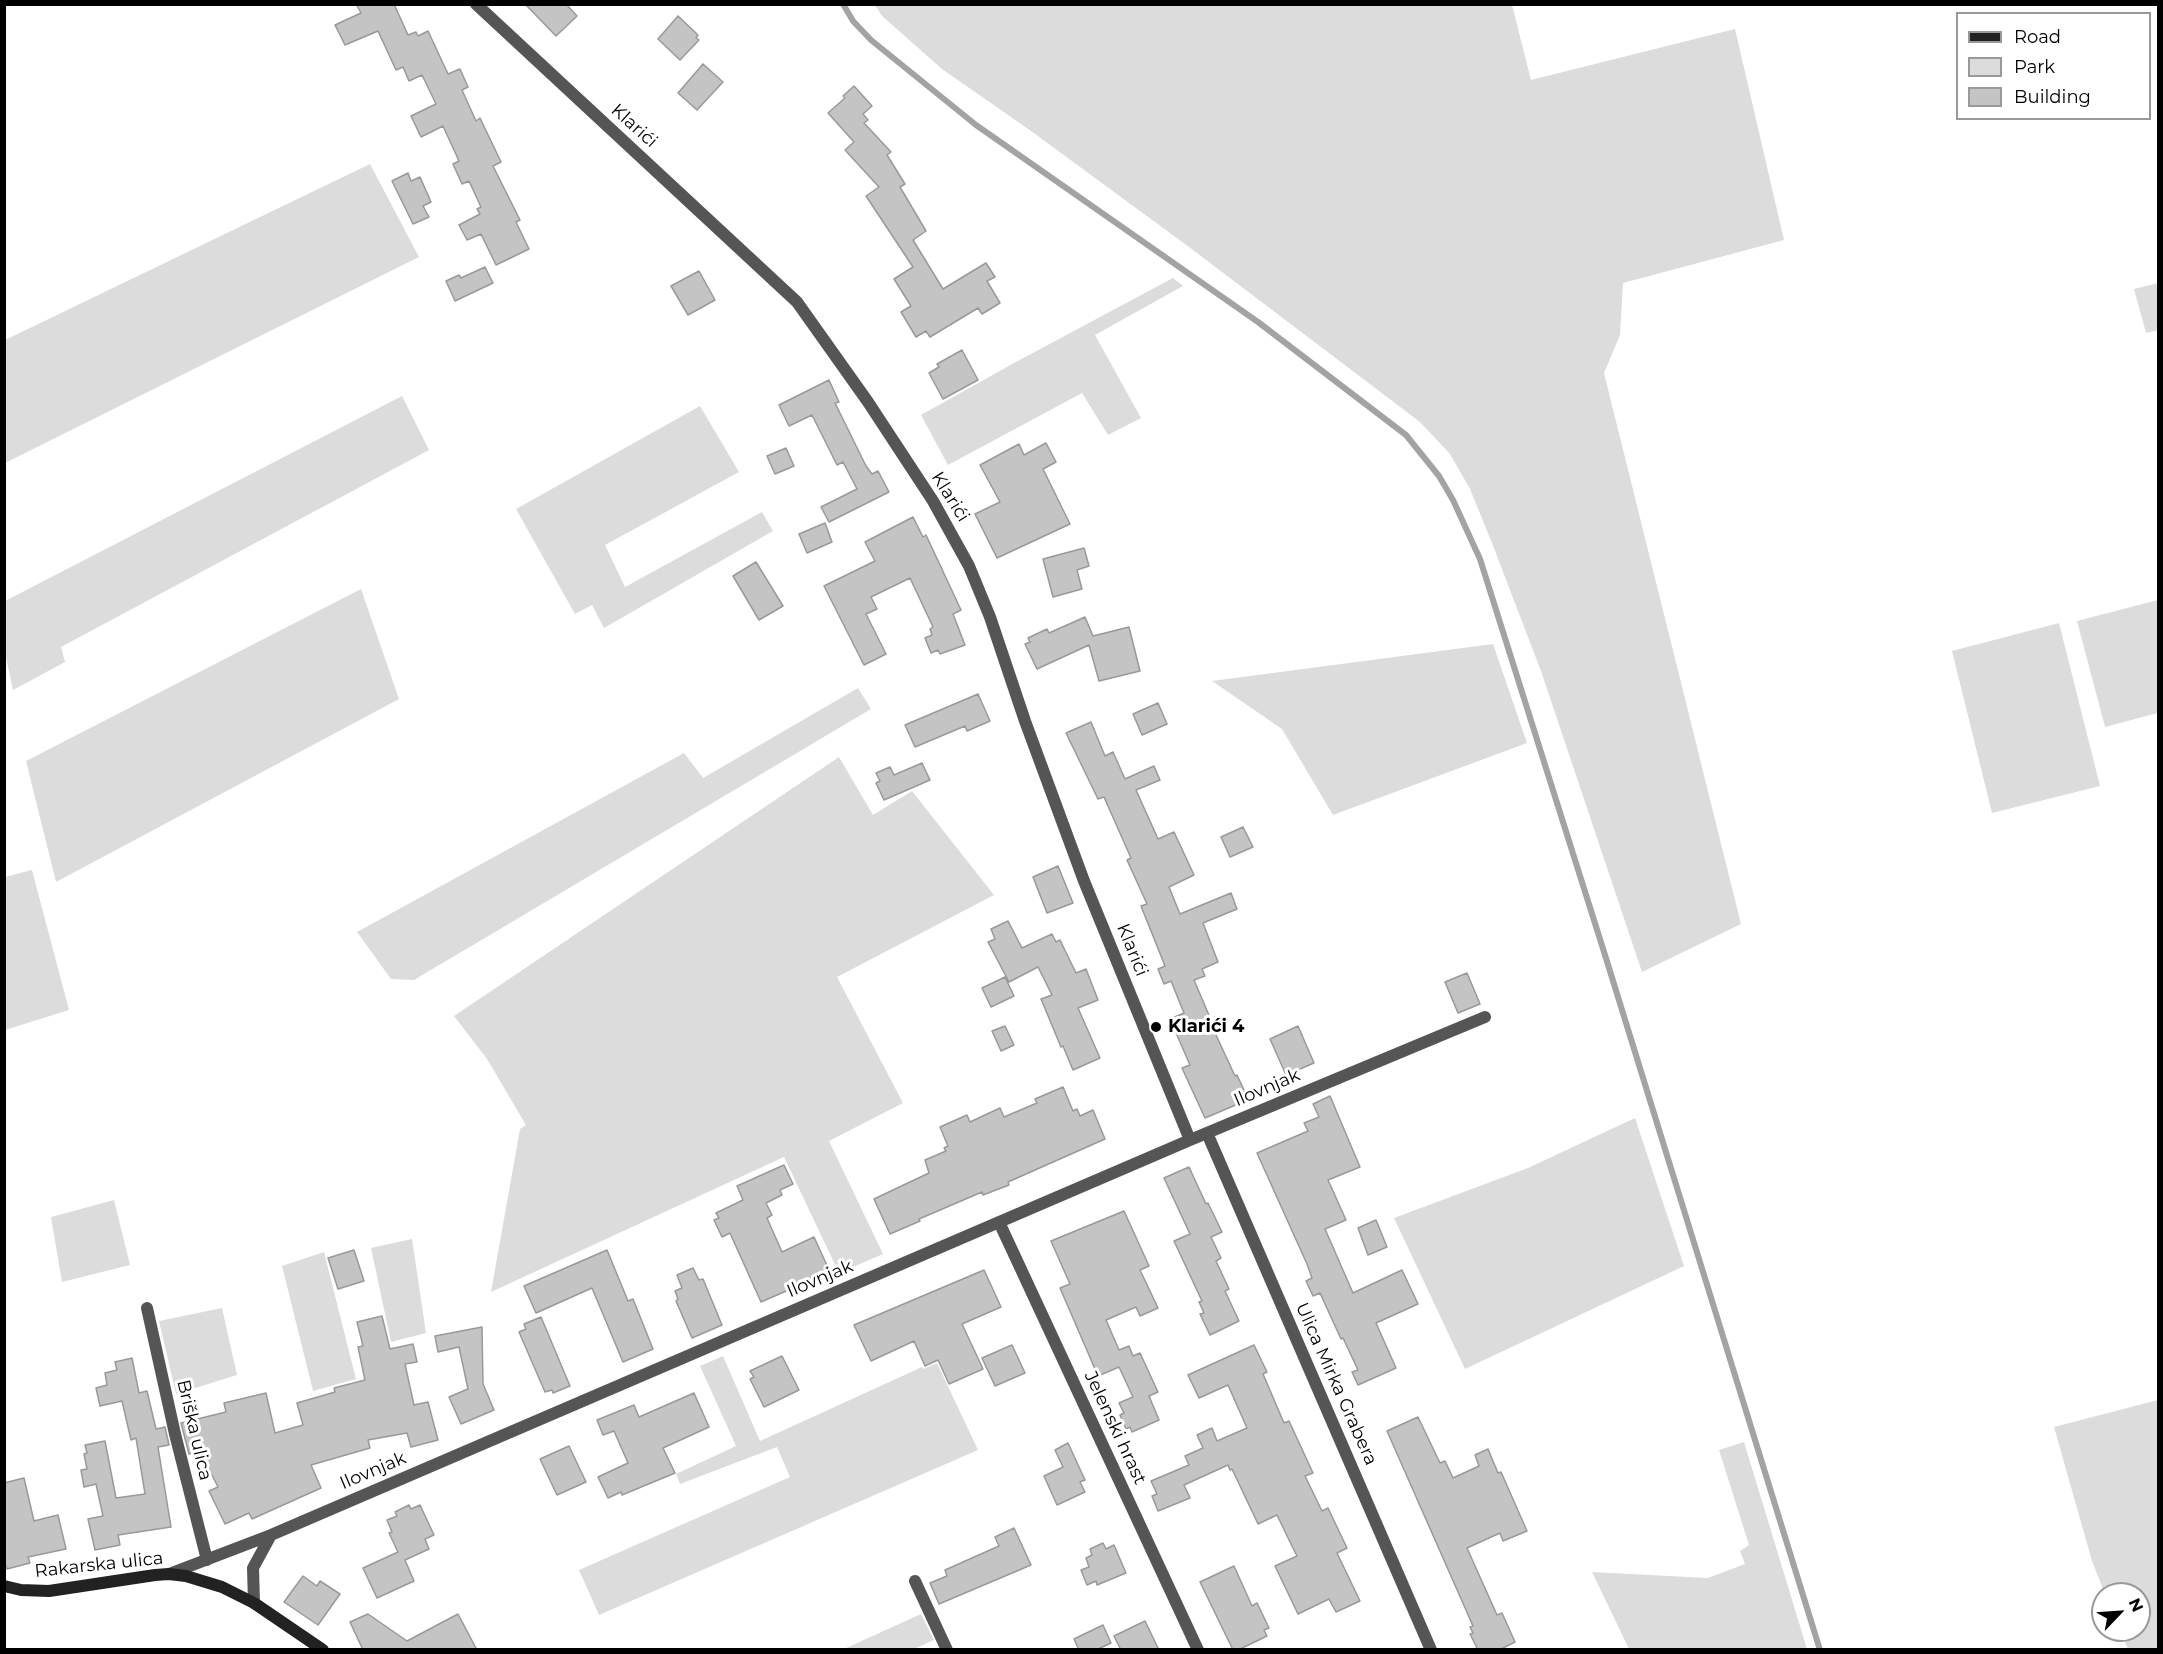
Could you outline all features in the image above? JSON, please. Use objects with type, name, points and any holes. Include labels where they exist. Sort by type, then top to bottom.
[{"type":"main road","name":"Rakarska ulica","points":[[4,1586],[21,1590],[49,1591],[138,1576],[169,1574],[208,1582],[254,1603],[322,1650]]},
{"type":"street","name":"Klarići","points":[[476,4],[797,302],[868,402],[933,501],[959,548],[990,616],[1025,721],[1084,881],[1190,1140]]},
{"type":"street","name":"Ilovnjak","points":[[169,1574],[271,1534],[1190,1140],[1485,1017]]},
{"type":"street","name":"Ulica Mirka Grabera","points":[[1207,1133],[1431,1650]]},
{"type":"street","name":"Jelenski hrast","points":[[999,1222],[1198,1650]]},
{"type":"street","name":"Briška ulica","points":[[147,1308],[175,1434],[207,1560]]},
{"type":"street","points":[[254,1603],[253,1568],[271,1534]]},
{"type":"street","points":[[915,1581],[947,1650]]},
{"type":"green space","points":[[875,5],[1512,5],[1531,80],[1735,29],[1784,240],[1623,283],[1620,335],[1604,373],[1741,924],[1642,972],[1541,671],[1492,543],[1470,489],[1450,454],[1420,422],[1189,247],[942,69],[882,16]]},
{"type":"green space","points":[[370,164],[419,257],[5,463],[5,340]]},
{"type":"green space","points":[[1173,278],[1183,286],[1095,335],[1141,418],[1108,435],[1082,393],[948,465],[921,415]]},
{"type":"green space","points":[[2158,283],[2158,330],[2146,333],[2134,289]]},
{"type":"green space","points":[[402,396],[429,450],[61,647],[65,662],[13,690],[5,653],[5,601]]},
{"type":"green space","points":[[700,406],[739,472],[605,545],[625,587],[762,512],[773,531],[604,628],[592,605],[575,614],[516,509]]},
{"type":"green space","points":[[361,589],[399,699],[56,882],[26,761]]},
{"type":"green space","points":[[2158,600],[2158,713],[2105,727],[2077,621]]},
{"type":"green space","points":[[2059,623],[2100,786],[1992,813],[1952,651]]},
{"type":"green space","points":[[1493,644],[1527,743],[1333,815],[1282,729],[1212,681]]},
{"type":"green space","points":[[858,688],[871,709],[414,980],[391,979],[357,932],[684,753],[703,778]]},
{"type":"green space","points":[[839,757],[873,815],[912,791],[994,895],[837,977],[903,1103],[829,1141],[883,1254],[839,1273],[784,1157],[491,1292],[520,1129],[526,1125],[487,1059],[454,1016]]},
{"type":"green space","points":[[32,870],[69,1010],[5,1030],[5,877]]},
{"type":"green space","points":[[1635,1118],[1684,1266],[1465,1369],[1394,1218],[1528,1168]]},
{"type":"green space","points":[[114,1200],[130,1265],[62,1282],[51,1217]]},
{"type":"green space","points":[[412,1239],[426,1333],[391,1342],[371,1248]]},
{"type":"green space","points":[[324,1252],[356,1379],[313,1391],[282,1266]]},
{"type":"green space","points":[[222,1308],[237,1375],[176,1394],[159,1321]]},
{"type":"green space","points":[[723,1356],[760,1441],[922,1367],[923,1369],[937,1363],[978,1450],[599,1615],[579,1570],[790,1477],[777,1447],[680,1484],[676,1474],[736,1446],[700,1366]]},
{"type":"green space","points":[[2158,1400],[2158,1649],[2128,1649],[2125,1642],[2151,1642],[2151,1582],[2100,1582],[2092,1561],[2054,1427]]},
{"type":"green space","points":[[1744,1442],[1807,1649],[1629,1649],[1592,1572],[1708,1578],[1745,1564],[1740,1551],[1749,1545],[1719,1450]]},
{"type":"green space","points":[[921,1614],[934,1640],[914,1649],[844,1649]]},
{"type":"building","points":[[356,4],[394,4],[408,35],[416,32],[418,36],[428,31],[448,74],[460,69],[468,87],[462,90],[476,121],[480,118],[501,162],[493,166],[520,220],[516,222],[529,249],[496,265],[481,234],[467,240],[459,225],[480,214],[477,209],[481,207],[469,181],[462,184],[453,164],[459,161],[443,126],[421,137],[411,116],[436,104],[422,75],[409,81],[403,67],[396,70],[378,31],[345,45],[335,25],[361,13]]},
{"type":"building","points":[[525,4],[566,4],[577,16],[556,36]]},
{"type":"building","points":[[678,16],[698,35],[696,38],[699,40],[680,60],[658,39]]},
{"type":"building","points":[[703,64],[723,82],[697,110],[678,93]]},
{"type":"building","points":[[854,86],[872,106],[863,114],[868,120],[864,123],[891,152],[887,155],[905,184],[900,187],[926,231],[913,240],[943,289],[986,263],[995,277],[987,281],[1000,303],[982,314],[978,308],[930,337],[926,331],[916,337],[901,312],[911,306],[894,279],[913,267],[866,196],[879,187],[845,150],[854,142],[828,113],[845,98],[843,96]]},
{"type":"building","points":[[408,173],[411,181],[420,177],[431,202],[423,206],[429,217],[413,224],[392,181]]},
{"type":"building","points":[[485,267],[493,283],[455,301],[446,281],[459,275],[461,278]]},
{"type":"building","points":[[699,271],[715,300],[688,315],[671,286]]},
{"type":"building","points":[[962,350],[978,380],[943,399],[929,373],[939,367],[937,364]]},
{"type":"building","points":[[829,380],[839,402],[835,403],[866,466],[872,474],[878,471],[889,492],[829,522],[821,507],[857,489],[843,462],[837,465],[812,415],[789,426],[779,405]]},
{"type":"building","points":[[1046,443],[1056,462],[1043,469],[1070,524],[997,558],[975,514],[1000,502],[980,465],[1019,444],[1024,455]]},
{"type":"building","points":[[786,448],[794,466],[775,474],[767,456]]},
{"type":"building","points":[[913,517],[923,537],[926,535],[961,610],[953,614],[965,645],[940,654],[938,650],[931,653],[925,638],[932,635],[930,629],[933,627],[910,578],[871,597],[877,609],[866,614],[886,654],[864,665],[824,586],[875,561],[865,542]]},
{"type":"building","points":[[825,523],[832,542],[807,553],[799,534]]},
{"type":"building","points":[[1084,548],[1089,566],[1077,570],[1082,589],[1053,597],[1043,559]]},
{"type":"building","points":[[756,562],[783,606],[759,620],[733,576]]},
{"type":"building","points":[[1085,617],[1093,636],[1129,627],[1140,671],[1099,681],[1089,645],[1037,669],[1025,644],[1030,642],[1028,638],[1047,629],[1049,633]]},
{"type":"building","points":[[978,694],[990,721],[967,731],[965,726],[915,747],[905,725]]},
{"type":"building","points":[[1158,703],[1167,724],[1142,735],[1133,714]]},
{"type":"building","points":[[1091,722],[1105,756],[1113,752],[1125,779],[1154,766],[1160,780],[1136,790],[1158,839],[1174,832],[1194,875],[1169,887],[1180,914],[1231,893],[1237,909],[1203,923],[1218,962],[1202,969],[1205,976],[1194,980],[1216,1035],[1245,1092],[1235,1097],[1238,1104],[1205,1118],[1182,1068],[1190,1065],[1170,1019],[1184,1013],[1171,981],[1164,984],[1158,969],[1165,966],[1141,906],[1147,904],[1127,860],[1131,858],[1104,797],[1098,799],[1066,733]]},
{"type":"building","points":[[922,763],[930,780],[884,800],[876,783],[880,781],[876,773],[890,767],[894,775]]},
{"type":"building","points":[[1243,827],[1253,847],[1230,857],[1221,837]]},
{"type":"building","points":[[1058,866],[1073,903],[1047,913],[1033,877]]},
{"type":"building","points":[[1008,921],[1022,948],[1052,934],[1056,942],[1060,940],[1076,973],[1086,969],[1098,1000],[1078,1008],[1100,1058],[1073,1070],[1041,999],[1052,995],[1038,967],[1009,982],[988,942],[995,939],[991,929]]},
{"type":"building","points":[[1467,973],[1480,1004],[1458,1013],[1445,982]]},
{"type":"building","points":[[1005,977],[1014,996],[991,1007],[982,988]]},
{"type":"building","points":[[1005,1026],[1014,1045],[1001,1051],[992,1031]]},
{"type":"building","points":[[1298,1026],[1314,1063],[1286,1075],[1270,1039]]},
{"type":"building","points":[[1063,1087],[1073,1111],[1077,1109],[1080,1116],[1093,1110],[1105,1139],[1008,1182],[1009,1185],[983,1195],[982,1192],[890,1234],[874,1199],[929,1173],[925,1160],[946,1151],[944,1148],[948,1146],[940,1127],[967,1115],[970,1122],[1000,1108],[1004,1117],[1037,1103],[1035,1099]]},
{"type":"building","points":[[1330,1096],[1360,1167],[1328,1180],[1346,1220],[1325,1229],[1353,1293],[1402,1270],[1418,1304],[1376,1323],[1396,1368],[1358,1385],[1352,1372],[1358,1370],[1343,1338],[1341,1339],[1320,1293],[1313,1296],[1306,1281],[1312,1278],[1307,1264],[1257,1153],[1308,1131],[1304,1123],[1319,1117],[1313,1104]]},
{"type":"building","points":[[784,1165],[793,1184],[780,1190],[782,1195],[766,1203],[772,1215],[767,1218],[782,1252],[814,1237],[830,1272],[761,1302],[730,1233],[722,1237],[714,1220],[719,1218],[716,1213],[743,1200],[737,1186]]},
{"type":"building","points":[[1189,1167],[1222,1232],[1211,1237],[1221,1258],[1216,1261],[1229,1289],[1225,1291],[1239,1321],[1210,1335],[1200,1314],[1204,1313],[1199,1302],[1202,1301],[1174,1241],[1190,1234],[1164,1178]]},
{"type":"building","points":[[1124,1211],[1149,1266],[1140,1270],[1158,1308],[1140,1316],[1136,1307],[1106,1320],[1119,1350],[1129,1346],[1133,1356],[1140,1353],[1158,1392],[1149,1396],[1159,1420],[1132,1432],[1130,1427],[1126,1429],[1120,1415],[1124,1413],[1119,1403],[1133,1397],[1119,1367],[1098,1376],[1060,1288],[1070,1284],[1051,1241]]},
{"type":"building","points":[[1376,1220],[1387,1247],[1368,1255],[1358,1228]]},
{"type":"building","points":[[354,1250],[364,1281],[338,1289],[328,1258]]},
{"type":"building","points":[[607,1250],[628,1301],[633,1299],[653,1349],[623,1362],[592,1288],[536,1313],[524,1286]]},
{"type":"building","points":[[693,1268],[699,1280],[703,1279],[722,1325],[692,1338],[676,1301],[678,1299],[675,1291],[682,1288],[677,1275]]},
{"type":"building","points":[[984,1270],[1001,1307],[962,1324],[983,1369],[949,1384],[938,1360],[925,1366],[914,1341],[871,1361],[854,1325]]},
{"type":"building","points":[[382,1316],[390,1349],[413,1344],[417,1362],[405,1364],[414,1405],[428,1402],[438,1440],[411,1447],[407,1433],[368,1440],[370,1448],[311,1465],[321,1488],[252,1519],[249,1513],[225,1524],[209,1491],[218,1487],[200,1451],[189,1454],[181,1423],[226,1412],[224,1403],[266,1393],[275,1433],[303,1425],[297,1403],[335,1392],[334,1388],[365,1380],[358,1347],[363,1346],[357,1322]]},
{"type":"building","points":[[541,1317],[570,1386],[553,1393],[552,1390],[545,1392],[519,1332],[526,1329],[524,1324]]},
{"type":"building","points":[[482,1327],[483,1384],[494,1410],[461,1424],[449,1397],[468,1389],[459,1347],[438,1352],[435,1336]]},
{"type":"building","points":[[1012,1345],[1025,1373],[995,1386],[982,1358]]},
{"type":"building","points":[[1254,1345],[1267,1372],[1263,1374],[1284,1423],[1289,1421],[1313,1473],[1305,1476],[1322,1511],[1328,1508],[1347,1548],[1337,1553],[1360,1601],[1336,1612],[1329,1599],[1298,1614],[1275,1566],[1297,1556],[1277,1515],[1258,1524],[1228,1465],[1184,1485],[1190,1498],[1158,1511],[1152,1496],[1157,1494],[1151,1481],[1189,1465],[1185,1456],[1203,1448],[1197,1435],[1212,1428],[1217,1441],[1247,1428],[1228,1385],[1199,1398],[1188,1375]]},
{"type":"building","points":[[782,1356],[799,1390],[764,1407],[750,1379],[754,1377],[750,1371]]},
{"type":"building","points":[[132,1358],[139,1393],[147,1391],[156,1429],[165,1427],[169,1445],[158,1447],[171,1527],[118,1535],[120,1545],[95,1550],[88,1519],[103,1516],[96,1484],[84,1487],[81,1470],[87,1469],[85,1445],[105,1441],[116,1498],[145,1494],[136,1438],[131,1440],[122,1401],[100,1406],[96,1388],[107,1385],[105,1373],[117,1370],[115,1362]]},
{"type":"building","points":[[694,1393],[709,1427],[663,1448],[675,1473],[622,1495],[621,1492],[608,1498],[598,1477],[628,1463],[614,1431],[603,1435],[597,1420],[634,1405],[639,1417]]},
{"type":"building","points":[[1418,1417],[1440,1463],[1445,1461],[1453,1478],[1479,1466],[1475,1455],[1488,1449],[1498,1473],[1501,1472],[1527,1531],[1503,1541],[1500,1533],[1467,1548],[1497,1615],[1502,1613],[1515,1642],[1499,1650],[1478,1650],[1470,1634],[1473,1633],[1470,1627],[1473,1626],[1387,1431]]},
{"type":"building","points":[[1068,1443],[1085,1480],[1080,1482],[1085,1492],[1057,1505],[1044,1476],[1063,1467],[1055,1450]]},
{"type":"building","points":[[569,1446],[586,1482],[557,1495],[540,1459]]},
{"type":"building","points":[[24,1478],[34,1521],[58,1515],[66,1549],[28,1557],[30,1563],[7,1569],[4,1561],[4,1483]]},
{"type":"building","points":[[409,1505],[411,1509],[420,1505],[434,1535],[425,1539],[429,1549],[405,1560],[414,1581],[377,1598],[363,1568],[398,1552],[389,1533],[392,1532],[387,1520],[397,1516],[395,1512]]},
{"type":"building","points":[[1014,1528],[1031,1565],[939,1604],[930,1583],[947,1576],[945,1570],[999,1546],[995,1537]]},
{"type":"building","points":[[1103,1543],[1106,1549],[1114,1545],[1126,1573],[1097,1585],[1096,1581],[1087,1585],[1081,1570],[1089,1567],[1086,1558],[1092,1555],[1090,1549]]},
{"type":"building","points":[[1234,1566],[1252,1606],[1257,1603],[1269,1628],[1264,1630],[1267,1636],[1238,1650],[1233,1650],[1200,1582]]},
{"type":"building","points":[[303,1576],[317,1586],[320,1581],[340,1594],[318,1625],[284,1602]]},
{"type":"building","points":[[368,1614],[407,1641],[458,1614],[477,1650],[363,1650],[350,1622]]},
{"type":"building","points":[[1145,1621],[1159,1650],[1121,1650],[1114,1636]]},
{"type":"building","points":[[1103,1625],[1111,1643],[1096,1650],[1079,1650],[1074,1639]]},
{"type":"waterway","points":[[843,4],[853,21],[871,40],[976,125],[1258,322],[1406,435],[1439,476],[1453,500],[1480,559],[1820,1650]]},
{"type":"place","name":"Klarići 4","points":[[1156,1027]]}]
